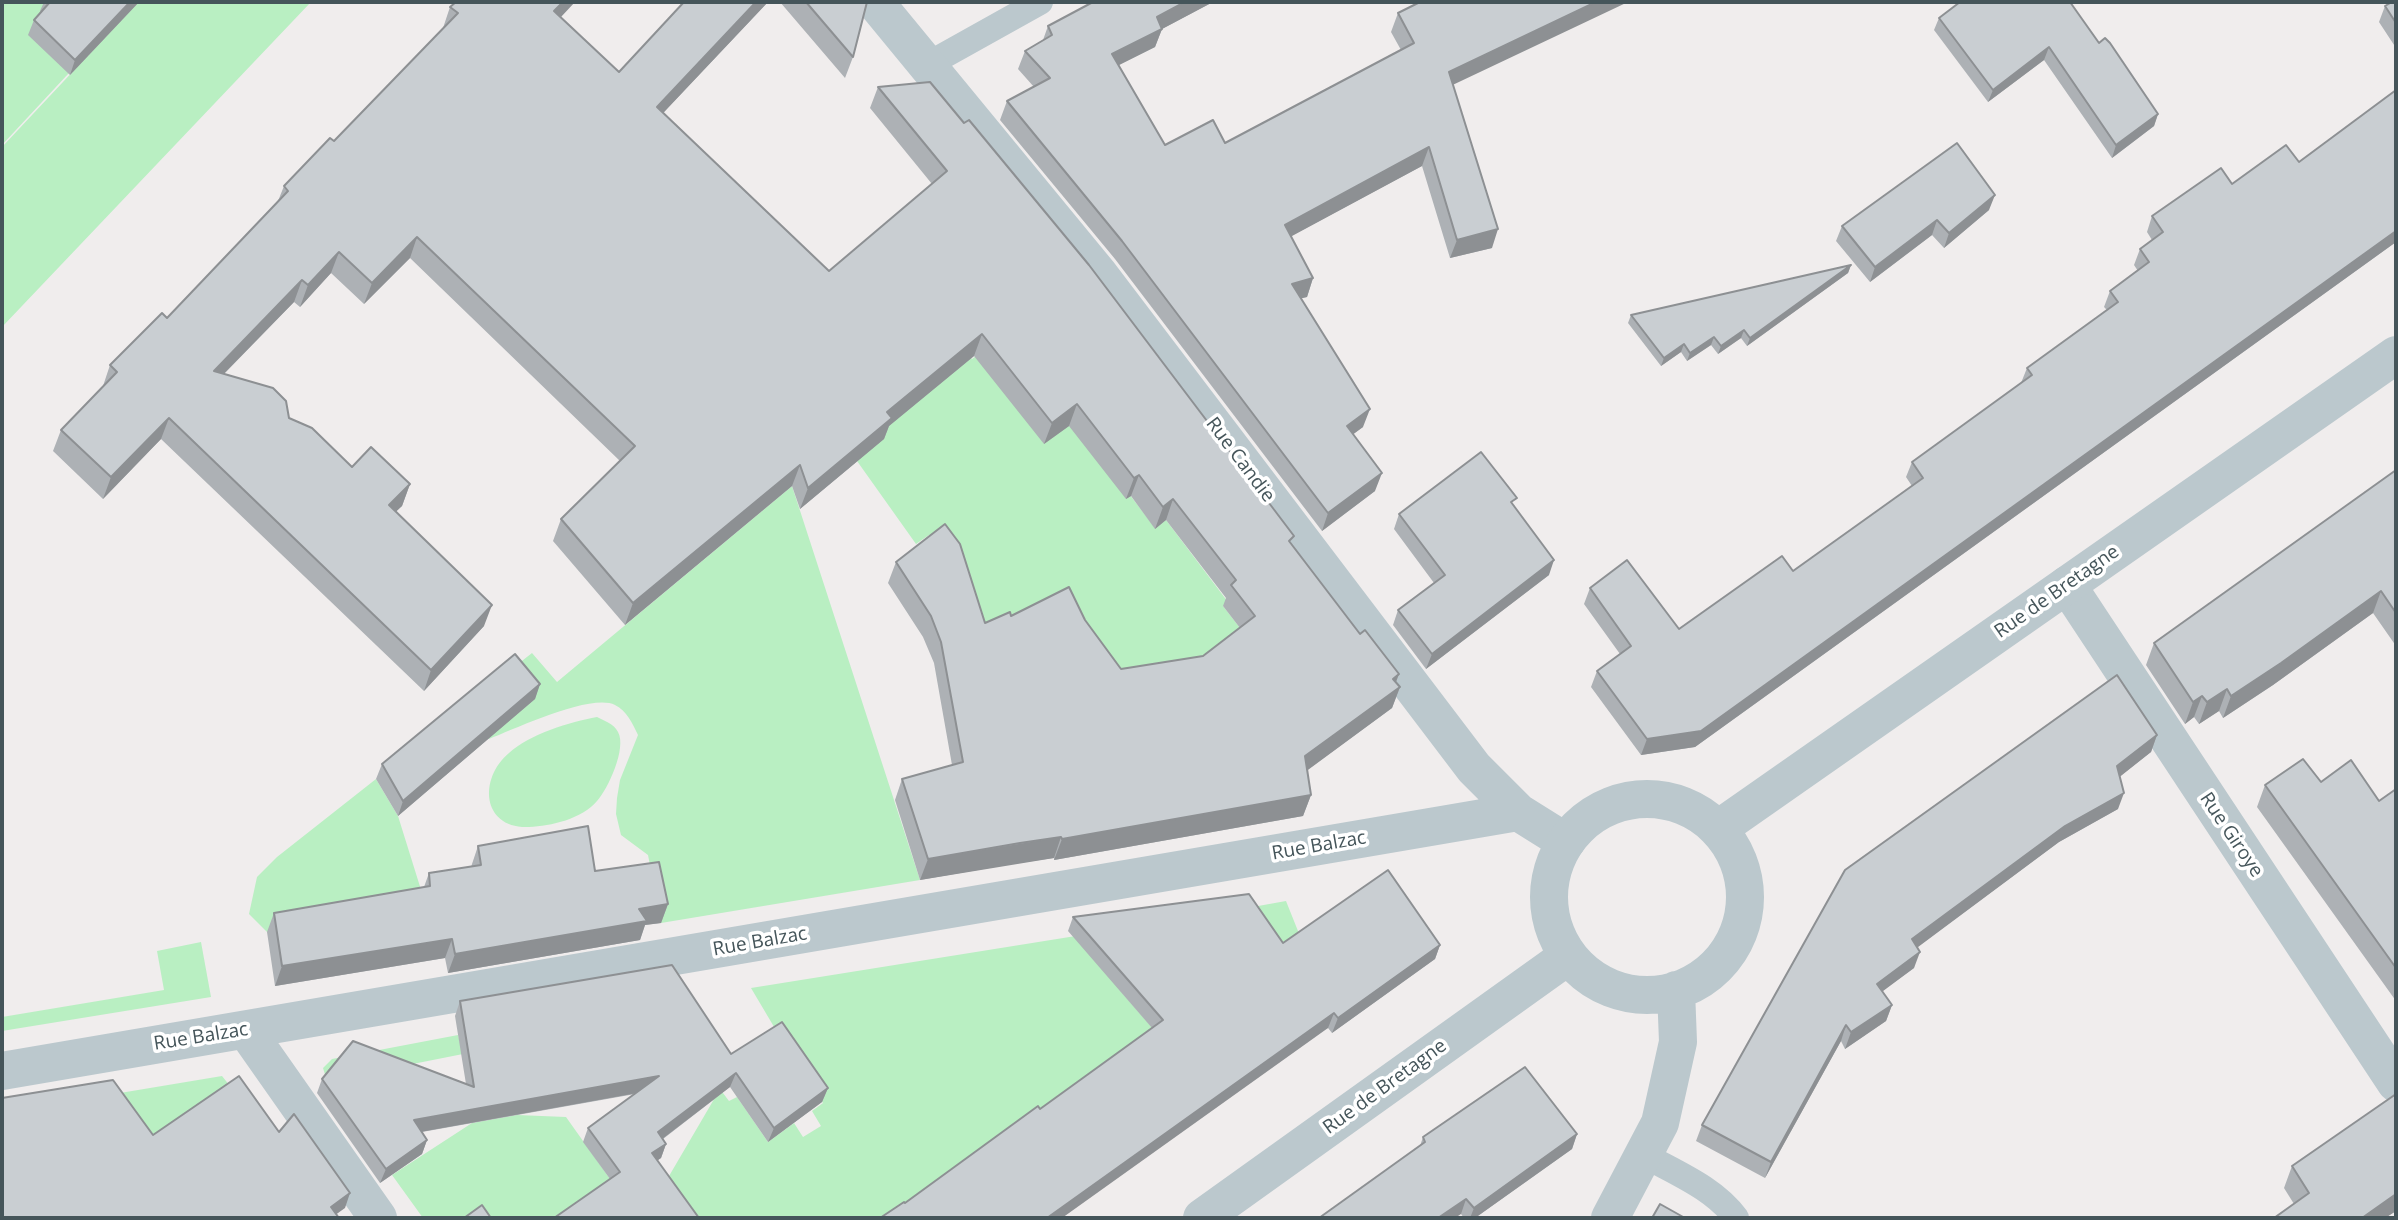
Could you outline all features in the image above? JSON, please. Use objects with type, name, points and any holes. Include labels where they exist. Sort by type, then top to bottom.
[{"type":"street","name":"Rue Candie","points":[[875,2],[1098,272],[1474,768],[1518,812],[1566,842]]},
{"type":"street","name":"Rue de Bretagne","points":[[1717,830],[2396,355]]},
{"type":"street","name":"Rue Giroye","points":[[2067,585],[2396,1083]]},
{"type":"street","points":[[1648,799],[1686,807],[1717,830],[1730,845],[1738,862],[1744,891],[1742,921],[1735,940],[1724,957],[1710,971],[1676,990],[1652,995],[1628,993],[1605,986],[1585,973],[1568,956],[1559,941],[1549,908],[1549,890],[1552,873],[1566,842],[1578,827],[1610,806],[1648,799]]},
{"type":"street","name":"Rue Balzac","points":[[2,1071],[1518,812]]},
{"type":"street","name":"Rue de Bretagne","points":[[1202,1218],[1568,956]]},
{"type":"street","points":[[1610,1218],[1660,1123],[1678,1042],[1676,990]]},
{"type":"street","points":[[246,1030],[378,1218]]},
{"type":"lane","points":[[927,65],[1040,2]]},
{"type":"lane","points":[[1644,1155],[1724,1202],[1736,1218]]},
{"type":"green space","points":[[2,2],[135,2],[2,145]]},
{"type":"green space","points":[[138,2],[311,2],[2,327],[2,147]]},
{"type":"green space","points":[[1007,333],[1155,528],[1166,520],[1228,602],[1223,606],[1247,637],[1198,722],[986,641],[955,570],[929,535],[916,544],[857,461],[870,421],[960,345],[972,359]]},
{"type":"green space","points":[[792,486],[920,880],[661,923],[648,855],[621,835],[616,814],[620,780],[638,735],[623,711],[615,705],[589,704],[553,714],[489,739],[461,709],[532,653],[557,682]]},
{"type":"green space","points":[[597,717],[618,732],[620,748],[615,768],[597,801],[575,817],[547,825],[529,827],[502,820],[494,811],[489,788],[492,776],[509,753],[539,735]]},
{"type":"green space","points":[[376,779],[398,816],[422,893],[423,905],[267,932],[249,914],[257,877],[277,857]]},
{"type":"green space","points":[[1286,901],[1302,941],[1270,965],[1247,908]]},
{"type":"green space","points":[[1082,935],[1123,994],[1162,1039],[896,1218],[684,1218],[662,1188],[720,1089],[729,1101],[737,1097],[768,1142],[794,1123],[803,1137],[821,1126],[812,1111],[823,1103],[799,1069],[751,988]]},
{"type":"green space","points":[[201,942],[211,997],[2,1031],[2,1017],[164,990],[157,951]]},
{"type":"green space","points":[[458,1035],[463,1054],[327,1081],[323,1068],[332,1059]]},
{"type":"green space","points":[[222,1076],[234,1091],[148,1150],[108,1095]]},
{"type":"green space","points":[[517,1115],[566,1117],[615,1186],[569,1218],[423,1218],[392,1175],[472,1123]]},
{"type":"building","points":[[50,2],[130,2],[75,60],[34,20]]},
{"type":"building","points":[[456,2],[563,2],[554,11],[619,72],[684,2],[756,2],[657,107],[829,271],[947,171],[878,87],[930,82],[964,123],[969,120],[1089,265],[1294,536],[1289,541],[1360,634],[1365,630],[1399,674],[1393,679],[1400,687],[1305,756],[1311,795],[1062,839],[1020,843],[928,859],[902,779],[963,762],[941,642],[931,616],[896,562],[945,524],[960,544],[985,623],[1010,612],[1011,616],[1069,587],[1085,620],[1121,669],[1203,656],[1255,616],[1231,585],[1236,580],[1173,499],[1163,507],[1139,475],[1134,478],[1077,404],[1052,423],[982,334],[887,412],[892,418],[808,488],[800,465],[633,603],[561,519],[635,446],[417,237],[372,283],[339,252],[308,285],[302,280],[214,371],[273,388],[286,401],[289,418],[312,428],[352,467],[371,447],[410,484],[389,505],[492,605],[431,670],[169,418],[111,477],[61,430],[117,372],[110,365],[162,313],[167,318],[288,191],[284,186],[330,138],[334,141],[458,13],[450,7]]},
{"type":"building","points":[[806,2],[867,2],[853,57]]},
{"type":"building","points":[[1093,2],[1185,2],[1157,17],[1162,29],[1112,54],[1165,145],[1213,120],[1225,143],[1414,43],[1398,13],[1420,2],[1596,2],[1449,72],[1498,229],[1457,240],[1429,147],[1285,225],[1313,278],[1292,284],[1370,409],[1347,426],[1382,473],[1328,513],[1122,241],[1007,101],[1050,78],[1025,51],[1052,35],[1048,26]]},
{"type":"building","points":[[1960,2],[2070,2],[2099,43],[2105,38],[2110,43],[2158,114],[2116,145],[2049,47],[1993,90],[1939,18]]},
{"type":"building","points":[[2396,2],[2396,23],[2385,6]]},
{"type":"building","points":[[2396,90],[2396,231],[1701,731],[1647,739],[1597,671],[1631,646],[1590,588],[1627,560],[1679,629],[1782,556],[1793,571],[1923,478],[1912,462],[2032,375],[2027,368],[2118,302],[2110,291],[2149,262],[2140,249],[2163,232],[2152,216],[2221,168],[2232,184],[2286,145],[2299,162]]},
{"type":"building","points":[[1957,143],[1995,195],[1949,233],[1937,220],[1875,267],[1842,226]]},
{"type":"building","points":[[1851,265],[1750,338],[1744,330],[1721,346],[1714,337],[1690,353],[1684,344],[1664,358],[1631,315]]},
{"type":"building","points":[[1481,452],[1517,498],[1511,502],[1554,560],[1432,654],[1398,610],[1445,575],[1399,514]]},
{"type":"building","points":[[2396,470],[2396,613],[2381,591],[2231,696],[2227,689],[2207,702],[2202,696],[2193,702],[2154,643]]},
{"type":"building","points":[[515,654],[540,684],[403,801],[382,764]]},
{"type":"building","points":[[2117,675],[2157,735],[2117,766],[2124,793],[2065,826],[1912,939],[1920,952],[1877,984],[1892,1005],[1851,1032],[1846,1025],[1771,1162],[1702,1125],[1845,870]]},
{"type":"building","points":[[2303,759],[2321,782],[2351,760],[2379,801],[2396,789],[2396,968],[2265,785]]},
{"type":"building","points":[[588,826],[595,871],[659,862],[668,904],[639,909],[647,921],[455,954],[452,939],[282,966],[274,913],[430,886],[429,873],[481,865],[478,846]]},
{"type":"building","points":[[1388,870],[1440,945],[1338,1018],[1334,1013],[1047,1218],[880,1218],[905,1203],[1038,1106],[1040,1109],[1163,1020],[1073,917],[1249,894],[1283,943]]},
{"type":"building","points":[[672,965],[731,1054],[782,1022],[828,1088],[774,1128],[736,1073],[658,1132],[666,1144],[652,1153],[699,1218],[554,1218],[620,1172],[588,1128],[659,1076],[414,1120],[427,1140],[386,1169],[322,1079],[353,1041],[474,1087],[460,1001]]},
{"type":"building","points":[[1525,1067],[1577,1134],[1474,1208],[1466,1199],[1438,1218],[1319,1218],[1425,1142],[1423,1137]]},
{"type":"building","points":[[239,1076],[279,1132],[294,1114],[350,1193],[331,1207],[339,1218],[2,1218],[2,1098],[113,1080],[153,1135]]},
{"type":"building","points":[[2396,1094],[2396,1194],[2362,1218],[2274,1218],[2309,1193],[2292,1166]]},
{"type":"building","points":[[1660,1204],[1685,1218],[1652,1218]]},
{"type":"building","points":[[482,1205],[491,1218],[464,1218]]}]
